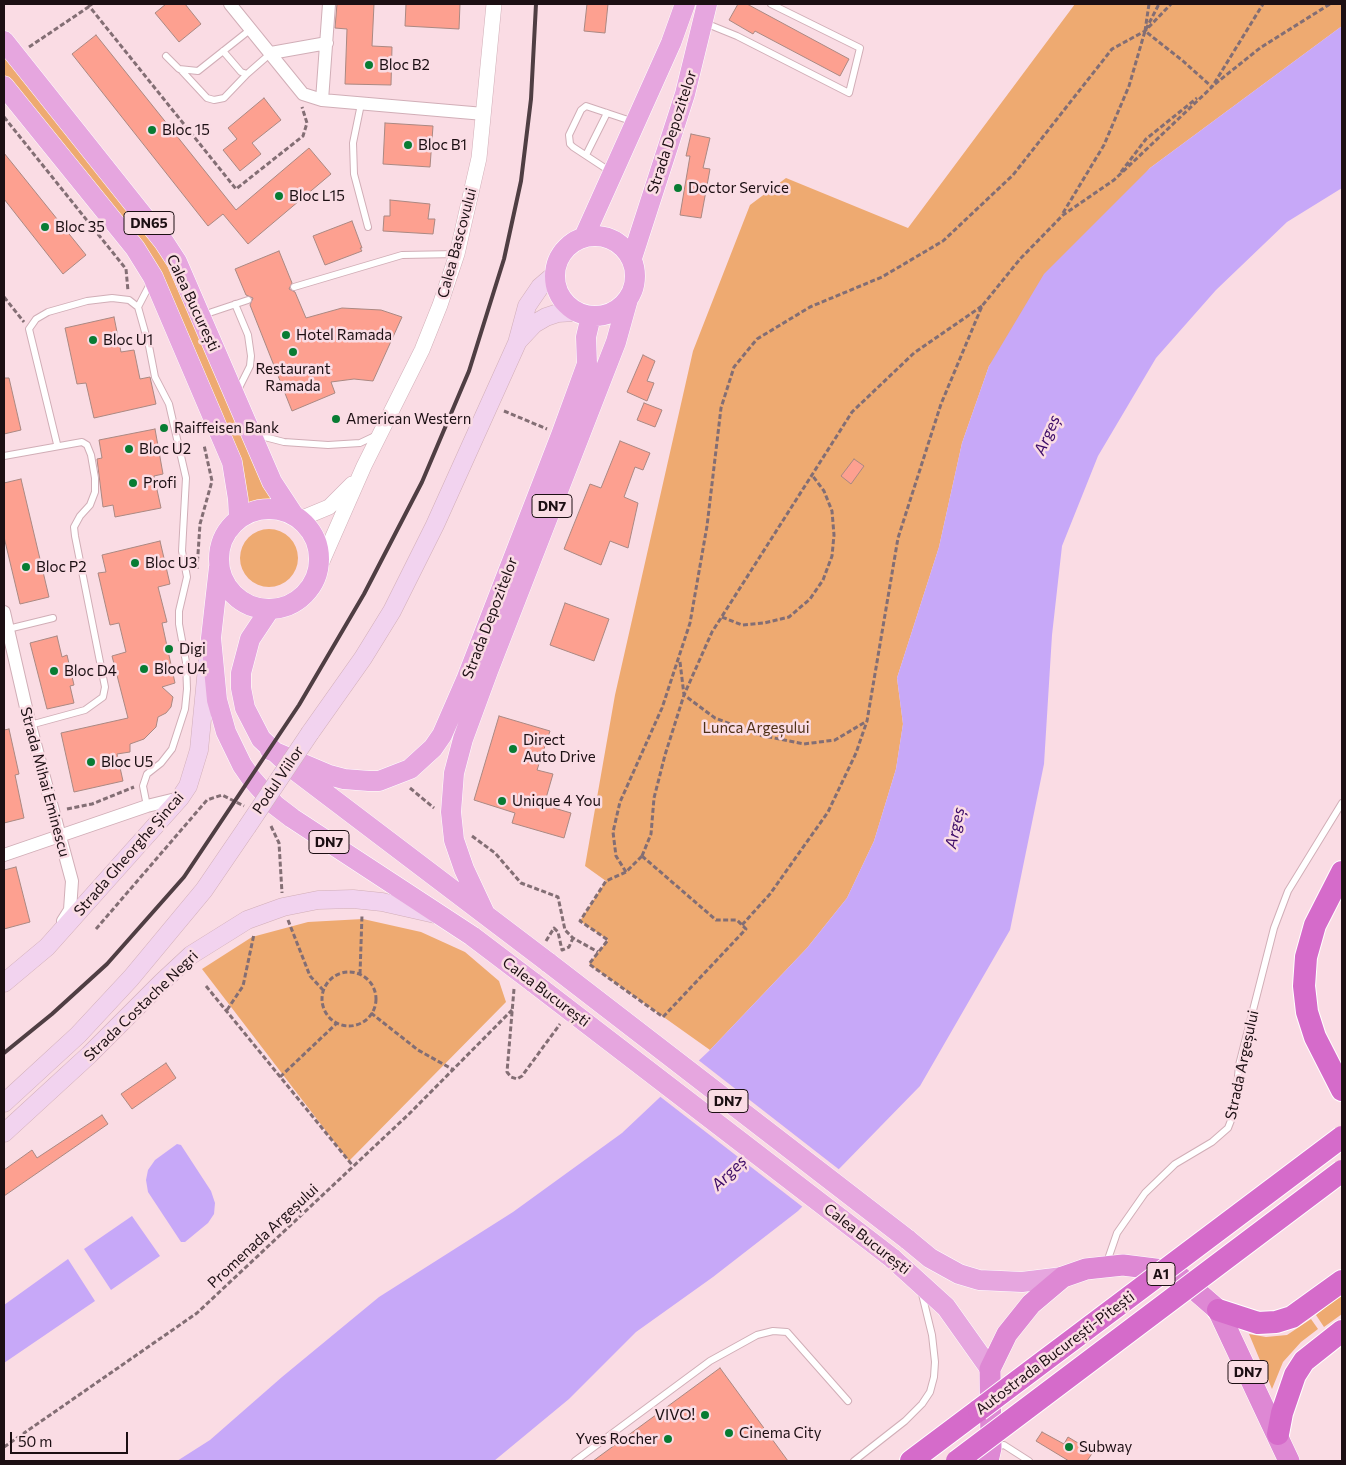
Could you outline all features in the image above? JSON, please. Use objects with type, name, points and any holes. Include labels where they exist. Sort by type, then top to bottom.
[{"type":"highway","points":[[1342,872],[1315,925],[1306,957],[1304,979],[1305,999],[1310,1024],[1320,1050],[1342,1090]]},
{"type":"highway","points":[[1342,899],[1323,944],[1318,988],[1324,1023],[1342,1063]]},
{"type":"highway","name":"Autostrada București-Pitești","points":[[911,1461],[1342,1137]]},
{"type":"highway","name":"Autostrada București-Pitești","points":[[957,1461],[1342,1171]]},
{"type":"highway","name":"DN7","points":[[989,1454],[990,1369],[1007,1334],[1025,1312],[1063,1277],[1106,1266],[1143,1266],[1179,1276],[1218,1310],[1278,1434],[1289,1461]]},
{"type":"highway","points":[[1218,1310],[1258,1323],[1276,1322],[1292,1317],[1342,1281]]},
{"type":"highway","points":[[1278,1434],[1282,1413],[1295,1375],[1304,1362],[1342,1331]]},
{"type":"main road","name":"Strada Depozitelor","points":[[584,237],[671,44],[685,4]]},
{"type":"main road","name":"Strada Depozitelor","points":[[632,258],[685,94],[705,13]]},
{"type":"main road","name":"Calea București","points":[[10,48],[164,242],[177,262],[202,316],[272,482],[296,517]]},
{"type":"main road","name":"Calea București","points":[[4,86],[135,248],[153,277],[232,462],[239,518]]},
{"type":"main road","points":[[583,314],[560,296],[554,276],[557,263],[563,251],[572,242],[584,237],[606,237],[616,241],[632,258]]},
{"type":"main road","name":"DN7","points":[[628,299],[635,279],[632,258]]},
{"type":"main road","points":[[489,404],[516,343],[532,298],[554,276]]},
{"type":"main road","name":"Strada Depozitelor","points":[[485,914],[464,869],[454,840],[451,812],[454,773],[460,748],[488,671],[616,342],[628,299]]},
{"type":"main road","points":[[516,343],[534,324],[546,317],[558,313],[612,313],[628,299]]},
{"type":"main road","name":"Strada Depozitelor","points":[[270,750],[329,775],[344,779],[379,781],[410,769],[433,748],[442,735],[466,680],[587,364],[583,314]]},
{"type":"main road","name":"Podul Viilor","points":[[246,827],[363,658],[392,611],[435,525],[489,404]]},
{"type":"main road","points":[[219,567],[225,584],[237,598],[252,607],[270,609],[288,605],[303,596],[317,573],[319,554],[317,544],[308,526],[296,517],[266,508],[252,511],[239,518]]},
{"type":"main road","name":"DN7","points":[[219,567],[218,558],[222,540],[239,518]]},
{"type":"main road","name":"Calea București","points":[[219,567],[211,638],[214,678],[221,718],[239,759],[259,788],[275,805],[442,916],[525,982],[892,1258],[946,1307],[990,1369]]},
{"type":"main road","name":"Calea București","points":[[270,609],[250,639],[241,673],[241,688],[245,708],[252,725],[270,750],[485,914],[546,954],[930,1258],[958,1274],[979,1280],[1022,1282],[1063,1277]]},
{"type":"main road","name":"Strada Gheorghe Șincai","points":[[4,983],[47,947],[180,798],[188,786],[199,750],[211,638]]},
{"type":"main road","name":"Strada Costache Negri","points":[[4,1103],[78,1035],[131,978],[204,890],[246,827]]},
{"type":"main road","name":"Strada Costache Negri","points":[[4,1132],[89,1055],[191,955],[247,920],[283,907],[318,900],[353,899],[382,902],[442,916]]},
{"type":"street","points":[[230,4],[303,94],[322,100],[484,114]]},
{"type":"street","points":[[322,100],[329,4]]},
{"type":"street","name":"Calea Bascovului","points":[[317,573],[364,466],[422,350],[457,254],[472,196],[484,114],[494,4]]},
{"type":"street","points":[[271,54],[327,43]]},
{"type":"street","name":"Calea Bascovului","points":[[296,517],[329,507],[340,498],[364,466]]},
{"type":"street","name":"Strada Mihai Eminescu","points":[[4,612],[30,725],[72,881],[70,910],[47,947]]},
{"type":"street","points":[[4,855],[147,806],[180,798]]},
{"type":"lane","points":[[705,13],[737,36],[849,93],[860,48],[771,4]]},
{"type":"lane","points":[[179,69],[198,71],[251,29]]},
{"type":"lane","points":[[224,51],[241,72],[247,74]]},
{"type":"lane","points":[[166,56],[206,98],[214,100],[224,98],[247,74],[271,54]]},
{"type":"lane","points":[[361,104],[354,143],[354,174],[368,227]]},
{"type":"lane","points":[[613,172],[570,144],[569,136],[581,110],[586,106],[635,123]]},
{"type":"lane","points":[[586,155],[607,113]]},
{"type":"lane","points":[[294,287],[402,255],[457,254]]},
{"type":"lane","points":[[138,307],[153,277]]},
{"type":"lane","points":[[57,444],[29,329],[36,319],[48,312],[87,301],[112,298],[129,300],[138,307],[149,346],[152,367],[169,404],[186,478],[182,551],[187,577],[179,618],[186,662],[187,688],[185,709],[172,749],[161,763],[147,774],[143,795],[147,806]]},
{"type":"lane","points":[[202,316],[248,300]]},
{"type":"lane","points":[[235,396],[250,366],[251,356],[248,335],[236,304]]},
{"type":"lane","points":[[250,433],[284,442],[328,445],[360,442],[380,434]]},
{"type":"lane","points":[[4,456],[57,444],[82,442],[87,445],[91,456],[95,492],[90,506],[80,516],[74,527],[105,687],[103,697],[86,710],[30,725]]},
{"type":"lane","points":[[8,629],[52,618]]},
{"type":"lane","name":"Strada Argeșului","points":[[1106,1266],[1117,1233],[1145,1193],[1175,1164],[1212,1142],[1228,1128],[1235,1110],[1239,1065],[1274,928],[1288,891],[1342,803]]},
{"type":"lane","points":[[854,1461],[905,1421],[922,1404],[930,1392],[934,1377],[932,1335],[917,1279]]},
{"type":"lane","points":[[575,1461],[710,1360],[757,1335],[773,1330],[787,1332],[848,1401]]},
{"type":"lane","points":[[989,1454],[1004,1445],[1029,1461]]},
{"type":"path","points":[[742,925],[770,894],[828,812],[856,753],[867,720],[898,538],[940,404],[982,306],[1020,259],[1062,214],[1104,144],[1129,86],[1144,31],[1149,4]]},
{"type":"path","points":[[1144,31],[1159,4]]},
{"type":"path","points":[[626,872],[616,856],[613,832],[620,802],[662,708],[680,659],[690,623],[706,526],[721,408],[734,367],[757,339],[810,307],[882,277],[943,241],[1013,175],[1112,49],[1144,31],[1171,4]]},
{"type":"path","points":[[1062,214],[1114,180],[1212,87],[1264,4]]},
{"type":"path","points":[[1114,180],[1146,139],[1260,48],[1330,4]]},
{"type":"path","points":[[10,48],[91,5],[236,189],[303,136],[307,123],[304,110],[299,102]]},
{"type":"path","points":[[1144,31],[1184,61],[1212,87]]},
{"type":"path","points":[[4,117],[126,269],[129,300]]},
{"type":"path","points":[[4,297],[29,329]]},
{"type":"path","points":[[642,856],[716,920],[737,920],[746,929],[662,1017],[589,964],[608,940],[580,921],[606,881],[626,872],[642,856],[651,834],[654,798],[665,755],[684,695],[712,632],[852,412],[914,353],[982,306]]},
{"type":"path","points":[[489,404],[561,435]]},
{"type":"path","points":[[722,617],[742,624],[764,623],[790,617],[810,599],[823,580],[832,556],[834,535],[832,511],[824,491],[812,475]]},
{"type":"path","points":[[680,659],[684,695],[715,718],[759,735],[804,744],[835,740],[867,720]]},
{"type":"path","points":[[50,803],[54,803],[58,809],[72,809],[92,804],[144,782]]},
{"type":"path","points":[[406,785],[441,812]]},
{"type":"path","points":[[464,830],[496,853],[521,883],[558,897],[565,930],[574,938],[598,952]]},
{"type":"path","points":[[360,974],[362,911],[369,912]]},
{"type":"path","points":[[279,920],[296,915]]},
{"type":"path","points":[[227,1010],[244,986],[255,927]]},
{"type":"path","points":[[546,954],[554,928],[558,932],[562,950],[569,947],[574,938]]},
{"type":"path","points":[[593,979],[599,971]]},
{"type":"path","points":[[342,972],[360,974],[373,987],[375,996],[371,1013],[360,1023],[345,1025],[331,1019],[323,1006],[323,990],[327,982],[342,972]]},
{"type":"path","points":[[525,982],[512,1010],[507,1072],[511,1077],[517,1079],[522,1076],[564,1019]]},
{"type":"path","points":[[206,986],[353,1166]]},
{"type":"path","name":"Promenada Argeșului","points":[[4,1447],[197,1313],[409,1114],[512,1010]]},
{"type":"path","points":[[371,1013],[418,1050],[452,1069]]},
{"type":"path","points":[[280,1077],[337,1023]]},
{"type":"green space","name":"Lunca Argeșului","points":[[1075,4],[1342,4],[1342,26],[1150,168],[989,366],[962,443],[939,547],[897,678],[903,724],[896,769],[874,841],[847,898],[807,948],[710,1050],[589,964],[608,940],[580,921],[606,881],[585,866],[615,695],[693,351],[750,205],[786,178],[908,228]]},
{"type":"green space","points":[[4,41],[164,242],[293,514],[266,508],[246,514],[160,291],[4,87]]},
{"type":"green space","points":[[269,529],[280,531],[293,542],[298,558],[296,569],[285,582],[269,587],[258,585],[245,574],[240,558],[242,547],[253,534]]},
{"type":"green space","points":[[363,919],[421,932],[465,952],[499,981],[506,1002],[349,1161],[202,969],[252,937],[308,922]]},
{"type":"green space","points":[[1342,1294],[1342,1314],[1324,1327],[1316,1315]]},
{"type":"green space","points":[[1311,1319],[1318,1329],[1301,1342],[1283,1362],[1272,1389],[1249,1334],[1266,1337],[1287,1335]]},
{"type":"water","name":"Argeș","points":[[1342,26],[1342,188],[1287,222],[1216,290],[1156,358],[1098,456],[1062,546],[1052,635],[1044,764],[1010,930],[920,1086],[798,1211],[713,1277],[636,1332],[569,1399],[494,1461],[177,1461],[210,1440],[282,1377],[379,1297],[513,1212],[622,1133],[710,1050],[807,948],[847,898],[874,841],[896,769],[903,724],[897,678],[939,547],[962,443],[989,366],[1044,274],[1150,168]]},
{"type":"water","points":[[177,1144],[181,1145],[211,1191],[215,1203],[214,1214],[208,1223],[185,1242],[181,1242],[148,1192],[146,1180],[148,1170],[155,1160]]},
{"type":"water","points":[[132,1216],[160,1256],[111,1290],[84,1249]]},
{"type":"water","points":[[68,1259],[95,1301],[4,1363],[4,1305]]},
{"type":"pier","points":[[697,1059],[841,1171],[804,1208],[658,1095]]},
{"type":"building","points":[[166,4],[185,4],[201,24],[179,42],[155,13]]},
{"type":"building","points":[[337,4],[374,4],[372,46],[392,47],[391,85],[345,84],[347,29],[335,28]]},
{"type":"building","points":[[406,4],[460,4],[459,29],[405,26]]},
{"type":"building","points":[[587,4],[608,4],[605,33],[584,31]]},
{"type":"building","points":[[738,4],[747,4],[849,59],[840,76],[755,31],[753,34],[729,20]]},
{"type":"building","name":"Bloc 15","points":[[96,35],[236,210],[309,148],[331,174],[248,244],[223,214],[208,226],[72,54]]},
{"type":"building","points":[[264,98],[281,120],[252,143],[261,154],[240,171],[223,150],[237,139],[228,128]]},
{"type":"building","name":"Bloc B1","points":[[385,123],[433,126],[430,167],[383,164]]},
{"type":"building","points":[[691,134],[710,138],[703,168],[710,169],[701,218],[680,215],[690,156],[686,156]]},
{"type":"building","name":"Bloc 35","points":[[4,153],[86,255],[63,274],[4,199]]},
{"type":"building","points":[[390,200],[430,204],[428,219],[435,219],[433,234],[383,231],[384,216],[390,216]]},
{"type":"building","points":[[352,221],[362,251],[325,265],[313,236]]},
{"type":"building","points":[[279,251],[292,283],[289,289],[295,292],[306,318],[342,308],[381,310],[402,317],[373,381],[354,379],[331,382],[335,393],[292,411],[250,305],[253,298],[246,295],[235,269]]},
{"type":"building","points":[[114,317],[121,352],[134,350],[140,379],[150,377],[156,404],[94,418],[86,383],[77,384],[65,328]]},
{"type":"building","points":[[643,355],[655,361],[647,381],[654,383],[647,401],[627,392]]},
{"type":"building","points":[[4,378],[9,378],[21,430],[4,434]]},
{"type":"building","points":[[644,403],[662,410],[655,427],[637,420]]},
{"type":"building","points":[[155,429],[163,474],[154,476],[161,508],[115,517],[113,505],[103,507],[97,459],[102,458],[99,440]]},
{"type":"building","points":[[620,441],[650,453],[643,470],[635,467],[624,497],[638,503],[628,548],[610,541],[601,565],[564,549],[590,484],[601,488]]},
{"type":"building","points":[[854,459],[864,466],[851,484],[841,476]]},
{"type":"building","name":"Bloc P2","points":[[21,479],[49,597],[20,604],[4,537],[4,483]]},
{"type":"building","points":[[160,541],[170,584],[158,587],[167,622],[162,623],[175,683],[162,687],[173,697],[171,707],[166,713],[158,717],[156,727],[144,739],[130,744],[130,752],[117,754],[123,781],[74,792],[61,733],[128,718],[112,656],[126,652],[119,623],[110,625],[98,573],[106,572],[102,555]]},
{"type":"building","points":[[565,603],[609,619],[594,661],[550,645]]},
{"type":"building","name":"Bloc D4","points":[[57,636],[62,657],[67,655],[74,685],[70,686],[74,703],[47,709],[30,643]]},
{"type":"building","points":[[499,716],[550,731],[537,770],[553,774],[544,805],[571,813],[564,838],[512,823],[515,813],[474,800]]},
{"type":"building","points":[[9,729],[19,774],[15,775],[24,818],[4,823],[4,730]]},
{"type":"building","points":[[16,867],[30,922],[4,929],[4,870]]},
{"type":"building","points":[[166,1063],[176,1078],[132,1109],[121,1094]]},
{"type":"building","points":[[102,1115],[108,1124],[4,1196],[4,1170],[32,1150],[37,1158]]},
{"type":"building","name":"VIVO!","points":[[720,1368],[788,1461],[593,1461]]},
{"type":"building","name":"Subway","points":[[1042,1432],[1064,1444],[1068,1437],[1093,1452],[1087,1461],[1069,1461],[1036,1441]]},
{"type":"railway","points":[[4,1053],[52,1014],[107,964],[184,877],[299,705],[364,594],[422,482],[469,371],[504,259],[521,181],[531,99],[536,4]]},
{"type":"place","name":"Bloc B2","points":[[369,65]]},
{"type":"place","name":"Bloc 15","points":[[152,130]]},
{"type":"place","name":"Bloc B1","points":[[408,145]]},
{"type":"place","name":"Doctor Service","points":[[678,188]]},
{"type":"place","name":"Bloc L15","points":[[279,196]]},
{"type":"place","name":"Bloc 35","points":[[45,227]]},
{"type":"place","name":"Hotel Ramada","points":[[286,335]]},
{"type":"place","name":"Bloc U1","points":[[93,340]]},
{"type":"place","name":"Restaurant Ramada","points":[[293,352]]},
{"type":"place","name":"American Western","points":[[336,419]]},
{"type":"place","name":"Raiffeisen Bank","points":[[164,428]]},
{"type":"place","name":"Bloc U2","points":[[129,449]]},
{"type":"place","name":"Profi","points":[[133,483]]},
{"type":"place","name":"Bloc U3","points":[[135,563]]},
{"type":"place","name":"Bloc P2","points":[[26,567]]},
{"type":"place","name":"Digi","points":[[169,649]]},
{"type":"place","name":"Bloc U4","points":[[144,669]]},
{"type":"place","name":"Bloc D4","points":[[54,671]]},
{"type":"place","name":"Direct Auto Drive","points":[[513,749]]},
{"type":"place","name":"Bloc U5","points":[[91,762]]},
{"type":"place","name":"Unique 4 You","points":[[502,801]]},
{"type":"place","name":"VIVO!","points":[[705,1415]]},
{"type":"place","name":"Cinema City","points":[[729,1433]]},
{"type":"place","name":"Yves Rocher","points":[[668,1439]]},
{"type":"place","name":"Subway","points":[[1069,1447]]}]
